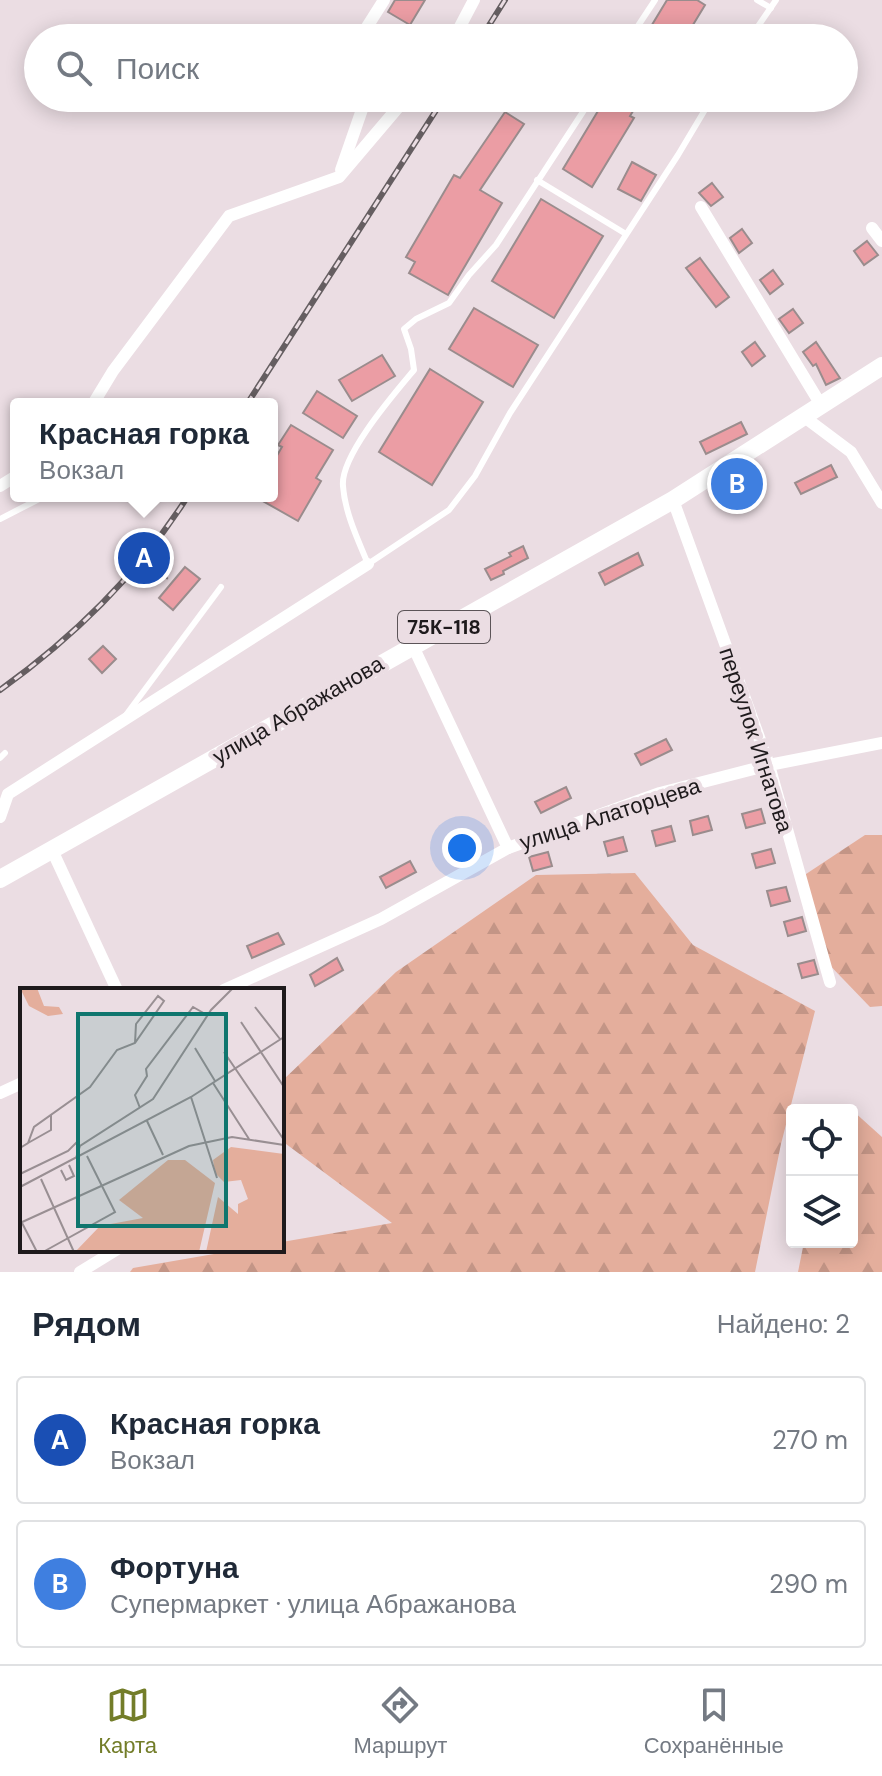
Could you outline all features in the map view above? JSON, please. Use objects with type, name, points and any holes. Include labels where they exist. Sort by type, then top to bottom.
[{"type":"main road","name":"улица Абражанова","points":[[0,879],[412,644],[673,500],[882,366]]},
{"type":"street","points":[[369,24],[384,0]]},
{"type":"street","points":[[461,24],[474,0]]},
{"type":"street","points":[[339,177],[361,112]]},
{"type":"street","points":[[97,398],[113,371],[229,216],[339,177],[394,112]]},
{"type":"street","points":[[701,207],[821,405]]},
{"type":"street","points":[[872,228],[882,241]]},
{"type":"street","points":[[803,416],[851,452],[882,503]]},
{"type":"street","name":"переулок Игнатова","points":[[673,500],[769,765],[830,982]]},
{"type":"street","points":[[0,817],[8,794],[124,717],[368,564]]},
{"type":"street","points":[[412,644],[508,848]]},
{"type":"street","name":"улица Алаторцева","points":[[228,988],[381,919],[508,848],[660,793],[769,765],[882,743]]},
{"type":"street","points":[[52,850],[116,988]]},
{"type":"street","points":[[0,1093],[20,1084]]},
{"type":"street","points":[[80,1272],[113,1252]]},
{"type":"lane","points":[[639,24],[655,0]]},
{"type":"lane","points":[[757,0],[771,8]]},
{"type":"lane","points":[[760,24],[776,0]]},
{"type":"lane","points":[[583,112],[496,245],[449,303],[416,319],[404,329],[414,370],[380,411],[346,466],[342,484],[352,524],[368,564],[449,510],[475,476],[510,413],[703,112]]},
{"type":"lane","points":[[537,180],[626,234]]},
{"type":"lane","points":[[0,519],[33,502]]},
{"type":"lane","points":[[124,717],[221,587]]},
{"type":"path","points":[[149,564],[168,579]]},
{"type":"green space","points":[[865,835],[882,835],[882,1006],[870,1007],[818,953],[803,876]]},
{"type":"green space","points":[[635,873],[693,945],[815,1011],[791,1104],[786,1104],[786,1124],[755,1272],[130,1272],[133,1268],[225,1252],[284,1252],[284,1242],[392,1223],[284,1142],[284,1079],[396,972],[536,875]]},
{"type":"green space","points":[[858,1115],[882,1137],[882,1272],[798,1272],[803,1248],[858,1248]]},
{"type":"building","points":[[395,0],[425,0],[411,24],[388,12]]},
{"type":"building","points":[[667,0],[697,0],[705,5],[693,24],[652,24]]},
{"type":"building","points":[[505,112],[524,124],[480,190],[502,203],[448,295],[409,273],[415,262],[406,257],[454,175],[460,178]]},
{"type":"building","points":[[597,112],[632,112],[630,116],[634,118],[592,187],[563,169]]},
{"type":"building","points":[[632,162],[656,175],[641,201],[618,189]]},
{"type":"building","points":[[712,183],[723,197],[711,206],[699,193]]},
{"type":"building","points":[[541,199],[603,236],[554,318],[492,281]]},
{"type":"building","points":[[742,229],[752,243],[739,253],[730,238]]},
{"type":"building","points":[[867,241],[878,255],[864,265],[854,251]]},
{"type":"building","points":[[700,258],[729,297],[716,307],[686,268]]},
{"type":"building","points":[[773,270],[783,284],[770,294],[760,280]]},
{"type":"building","points":[[474,308],[538,345],[513,387],[449,349]]},
{"type":"building","points":[[793,309],[803,323],[789,333],[779,319]]},
{"type":"building","points":[[755,342],[765,356],[752,366],[742,352]]},
{"type":"building","points":[[816,342],[840,378],[826,385],[816,364],[813,366],[803,352]]},
{"type":"building","points":[[382,355],[395,376],[352,401],[339,380]]},
{"type":"building","points":[[430,369],[483,402],[432,485],[379,452]]},
{"type":"building","points":[[317,391],[357,416],[343,438],[303,413]]},
{"type":"building","points":[[741,422],[747,434],[706,454],[700,442]]},
{"type":"building","points":[[291,425],[333,450],[316,478],[321,481],[298,521],[265,502],[278,502],[278,454],[282,447],[278,445]]},
{"type":"building","points":[[831,465],[837,477],[801,494],[795,483]]},
{"type":"building","points":[[523,546],[528,558],[491,580],[485,569]]},
{"type":"building","points":[[638,553],[643,565],[605,585],[599,573]]},
{"type":"building","points":[[185,567],[200,579],[173,610],[159,598]]},
{"type":"building","points":[[103,646],[116,659],[102,673],[89,659]]},
{"type":"building","points":[[666,739],[672,750],[641,765],[635,754]]},
{"type":"building","points":[[566,787],[571,798],[541,813],[535,802]]},
{"type":"building","points":[[761,809],[765,823],[746,828],[742,814]]},
{"type":"building","points":[[708,816],[712,830],[693,835],[690,821]]},
{"type":"building","points":[[671,826],[675,841],[656,846],[652,831]]},
{"type":"building","points":[[623,837],[627,851],[608,856],[604,842]]},
{"type":"building","points":[[771,849],[775,863],[756,868],[752,854]]},
{"type":"building","points":[[548,852],[552,866],[533,871],[529,857]]},
{"type":"building","points":[[410,861],[416,872],[386,888],[380,877]]},
{"type":"building","points":[[786,887],[790,901],[771,906],[767,891]]},
{"type":"building","points":[[802,917],[806,931],[788,936],[784,922]]},
{"type":"building","points":[[278,933],[284,944],[252,958],[247,946]]},
{"type":"building","points":[[337,958],[343,970],[315,986],[310,975]]},
{"type":"building","points":[[814,960],[818,974],[802,978],[798,964]]},
{"type":"railway","points":[[490,24],[505,0]]},
{"type":"railway","points":[[251,398],[435,112]]},
{"type":"railway","points":[[0,690],[54,648],[103,602],[148,551],[184,502]]},
{"type":"place","name":"Фортуна","points":[[737,484]]},
{"type":"place","name":"Красная горка","points":[[144,558]]}]
